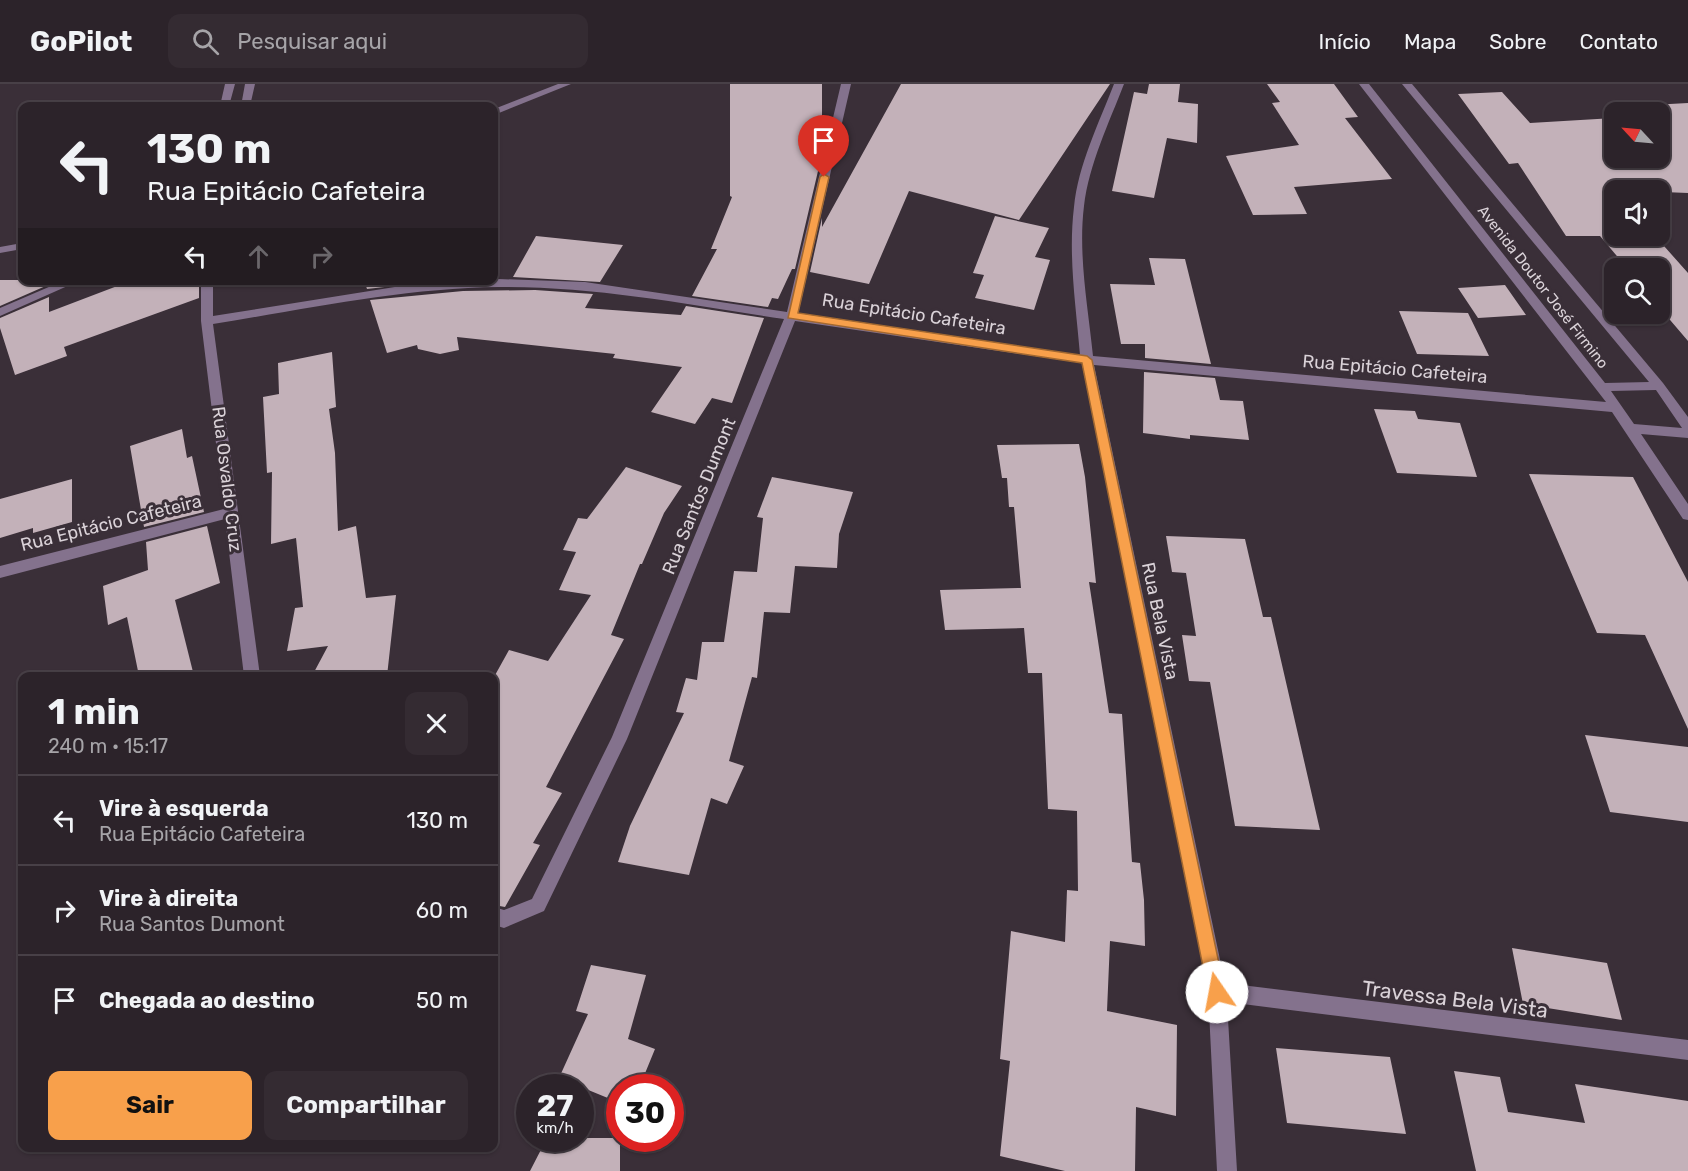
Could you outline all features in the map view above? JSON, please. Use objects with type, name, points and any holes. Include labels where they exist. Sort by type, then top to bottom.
[{"type":"street","points":[[225,102],[230,84]]},
{"type":"street","points":[[246,102],[250,84]]},
{"type":"street","points":[[498,110],[566,84]]},
{"type":"street","name":"Rua Santos Dumont","points":[[498,918],[504,920],[538,905],[619,739],[792,315],[846,84]]},
{"type":"street","name":"Rua Bela Vista","points":[[1119,84],[1088,166],[1079,205],[1077,246],[1087,360],[1217,992],[1227,1171]]},
{"type":"street","name":"Avenida Doutor José Firmino","points":[[1364,84],[1602,387],[1633,429],[1688,515]]},
{"type":"street","name":"Avenida Doutor José Firmino","points":[[1407,84],[1659,387],[1681,408],[1688,427]]},
{"type":"street","points":[[0,250],[18,247]]},
{"type":"street","name":"Rua Epitácio Cafeteira","points":[[498,283],[585,286],[1087,360],[1617,408]]},
{"type":"street","points":[[0,312],[64,285]]},
{"type":"street","name":"Rua Osvaldo Cruz","points":[[207,285],[207,321],[251,672]]},
{"type":"street","name":"Rua Epitácio Cafeteira","points":[[207,321],[401,290],[470,285]]},
{"type":"street","points":[[1602,387],[1659,387]]},
{"type":"street","points":[[1633,429],[1688,433]]},
{"type":"street","name":"Rua Epitácio Cafeteira","points":[[0,572],[231,512]]},
{"type":"street","name":"Travessa Bela Vista","points":[[1217,992],[1688,1050]]},
{"type":"building","points":[[730,84],[822,84],[822,154],[795,269],[792,269],[778,299],[772,298],[768,307],[692,296],[717,249],[711,249],[732,197],[730,196]]},
{"type":"building","points":[[901,84],[1110,84],[1019,220],[909,191],[869,284],[810,272],[822,218],[822,227]]},
{"type":"building","points":[[1149,84],[1180,84],[1178,102],[1198,104],[1197,143],[1167,138],[1154,198],[1112,191],[1134,92],[1147,94]]},
{"type":"building","points":[[1267,84],[1334,84],[1358,117],[1345,118],[1392,179],[1294,187],[1307,214],[1253,215],[1226,156],[1299,145],[1272,103],[1280,102]]},
{"type":"building","points":[[1502,92],[1530,123],[1604,119],[1604,168],[1670,168],[1670,104],[1688,103],[1688,193],[1670,192],[1670,180],[1604,180],[1604,241],[1600,236],[1566,236],[1518,163],[1509,164],[1458,94]]},
{"type":"building","points":[[995,216],[1049,228],[1035,257],[1050,260],[1034,310],[975,298],[984,275],[973,273]]},
{"type":"building","points":[[536,236],[623,245],[600,282],[513,277]]},
{"type":"building","points":[[1608,246],[1664,246],[1688,273],[1688,341],[1670,320],[1670,258],[1619,258]]},
{"type":"building","points":[[1149,258],[1185,259],[1211,364],[1145,358],[1145,344],[1121,344],[1110,284],[1155,285]]},
{"type":"building","points":[[0,280],[18,280],[18,285],[48,285],[0,306]]},
{"type":"building","points":[[120,285],[199,285],[199,298],[64,347],[67,356],[15,375],[0,328],[0,318],[49,297],[49,312]]},
{"type":"building","points":[[366,285],[402,285],[367,289]]},
{"type":"building","points":[[1505,285],[1526,315],[1478,318],[1458,288]]},
{"type":"building","points":[[535,290],[593,294],[585,308],[681,315],[686,306],[764,318],[732,403],[712,398],[695,424],[651,412],[682,367],[613,358],[615,354],[457,337],[459,350],[440,354],[418,349],[417,345],[387,353],[370,300],[463,291]]},
{"type":"building","points":[[1399,311],[1468,313],[1489,356],[1417,354]]},
{"type":"building","points":[[332,352],[336,407],[329,409],[335,453],[338,531],[356,526],[366,598],[396,595],[387,672],[314,672],[328,646],[287,651],[295,608],[303,607],[296,538],[271,544],[272,472],[267,473],[263,397],[279,394],[278,363]]},
{"type":"building","points":[[1144,372],[1215,378],[1220,400],[1243,401],[1249,440],[1190,435],[1190,439],[1143,433]]},
{"type":"building","points":[[1374,409],[1415,411],[1418,419],[1460,423],[1477,477],[1397,473]]},
{"type":"building","points":[[182,429],[187,458],[192,456],[204,512],[144,527],[130,446]]},
{"type":"building","points":[[1079,444],[1085,477],[1096,583],[1089,582],[1109,713],[1122,714],[1132,862],[1140,863],[1144,900],[1145,946],[1110,941],[1107,1011],[1177,1025],[1176,1116],[1136,1107],[1135,1171],[1065,1171],[1000,1156],[1010,1061],[1000,1059],[1011,931],[1065,942],[1067,890],[1078,891],[1077,811],[1048,809],[1042,673],[1028,673],[1024,628],[945,630],[940,590],[1021,588],[1014,507],[1009,507],[1007,478],[1002,478],[997,445]]},
{"type":"building","points":[[626,467],[682,486],[664,513],[611,635],[624,639],[546,787],[562,793],[533,843],[540,845],[505,907],[498,906],[497,672],[509,650],[548,661],[591,595],[559,590],[576,552],[563,550],[578,518],[587,519]]},
{"type":"building","points":[[1529,474],[1633,477],[1688,582],[1688,729],[1645,635],[1597,633]]},
{"type":"building","points":[[772,477],[853,492],[839,534],[837,568],[795,566],[790,613],[764,612],[757,678],[752,677],[729,761],[744,766],[727,804],[711,798],[689,875],[618,862],[630,826],[684,713],[676,712],[686,678],[697,680],[702,642],[724,642],[734,571],[757,572],[763,518],[757,517]]},
{"type":"building","points":[[72,479],[72,522],[33,533],[33,528],[0,538],[0,499]]},
{"type":"building","points":[[207,526],[220,583],[175,600],[193,672],[138,672],[127,617],[108,625],[103,586],[148,570],[146,542]]},
{"type":"building","points":[[1166,536],[1245,539],[1263,617],[1271,617],[1320,830],[1235,826],[1210,682],[1189,681],[1182,635],[1196,636],[1186,573],[1172,572]]},
{"type":"building","points":[[1585,735],[1688,747],[1688,822],[1610,812]]},
{"type":"building","points":[[1512,948],[1607,963],[1622,1020],[1523,1004]]},
{"type":"building","points":[[591,965],[646,975],[628,1039],[655,1049],[645,1074],[606,1074],[606,1097],[594,1092],[594,1074],[561,1074],[588,1014],[576,1011]]},
{"type":"building","points":[[1276,1048],[1390,1057],[1406,1134],[1287,1123]]},
{"type":"building","points":[[1454,1071],[1500,1077],[1508,1112],[1585,1123],[1575,1084],[1688,1101],[1688,1171],[1476,1171]]},
{"type":"building","points":[[594,1138],[606,1138],[606,1152],[620,1152],[620,1171],[530,1171],[540,1152],[594,1152]]},
{"type":"route","points":[[824,177],[792,315],[1087,360],[1217,992]]}]
